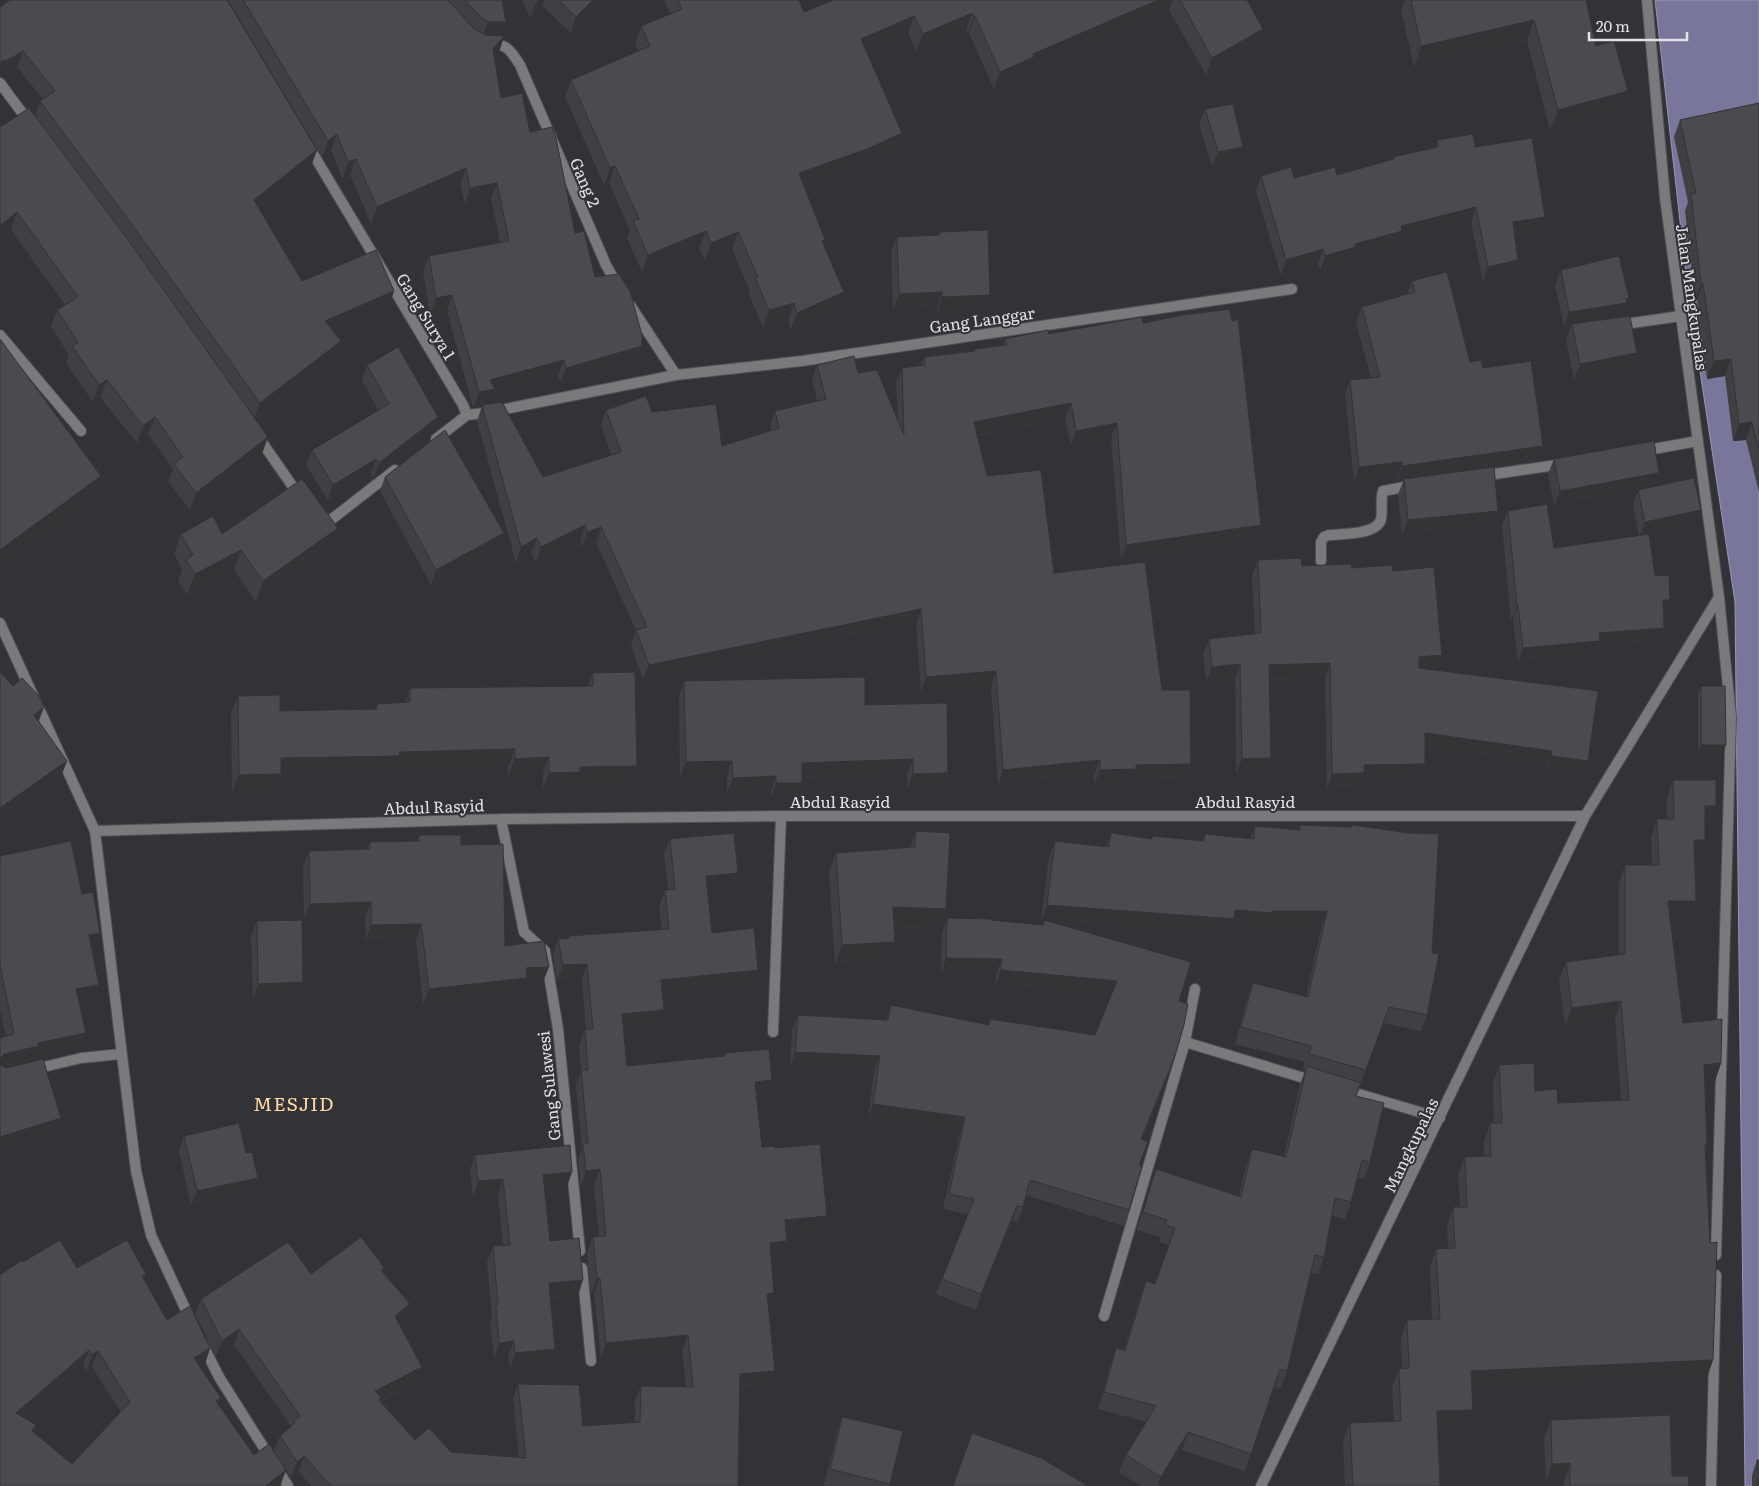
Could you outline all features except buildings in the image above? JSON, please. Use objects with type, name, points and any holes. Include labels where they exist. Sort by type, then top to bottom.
[{"type":"street","name":"Jalan Mangkupalas","points":[[1648,0],[1665,198],[1718,597],[1731,717],[1711,1486]]},
{"type":"street","name":"Gang 2","points":[[480,44],[503,45],[510,50],[520,65],[606,265],[676,375]]},
{"type":"street","points":[[0,83],[36,130]]},
{"type":"street","name":"Gang Surya 1","points":[[302,135],[463,405],[467,415]]},
{"type":"street","name":"Gang Langgar","points":[[676,375],[802,361],[1292,289]]},
{"type":"street","points":[[1605,327],[1681,316]]},
{"type":"street","points":[[0,335],[81,431]]},
{"type":"street","points":[[430,444],[467,415],[676,375]]},
{"type":"street","points":[[249,423],[308,508],[317,520],[322,523],[332,519],[407,461]]},
{"type":"street","points":[[1632,452],[1698,441]]},
{"type":"street","points":[[1473,477],[1576,461]]},
{"type":"street","points":[[1320,561],[1321,542],[1324,537],[1366,531],[1378,524],[1383,491],[1425,483]]},
{"type":"street","name":"Mangkupalas","points":[[1262,1486],[1584,816],[1718,597]]},
{"type":"street","points":[[0,623],[95,831],[136,1171],[151,1235],[219,1378],[288,1486]]},
{"type":"street","points":[[773,1032],[781,816]]},
{"type":"street","name":"Abdul Rasyid","points":[[95,831],[501,819],[781,816],[1584,816]]},
{"type":"street","name":"Gang Sulawesi","points":[[501,819],[524,932],[545,951],[558,1029],[591,1361]]},
{"type":"street","points":[[1104,1316],[1185,1042],[1195,989]]},
{"type":"street","points":[[1185,1042],[1440,1118]]},
{"type":"street","points":[[18,1073],[80,1058],[121,1054]]},
{"type":"water","points":[[1655,0],[1759,0],[1759,1486],[1745,1486],[1735,602],[1688,292]]},
{"type":"district","name":"MESJID","points":[[294,1103]]}]
